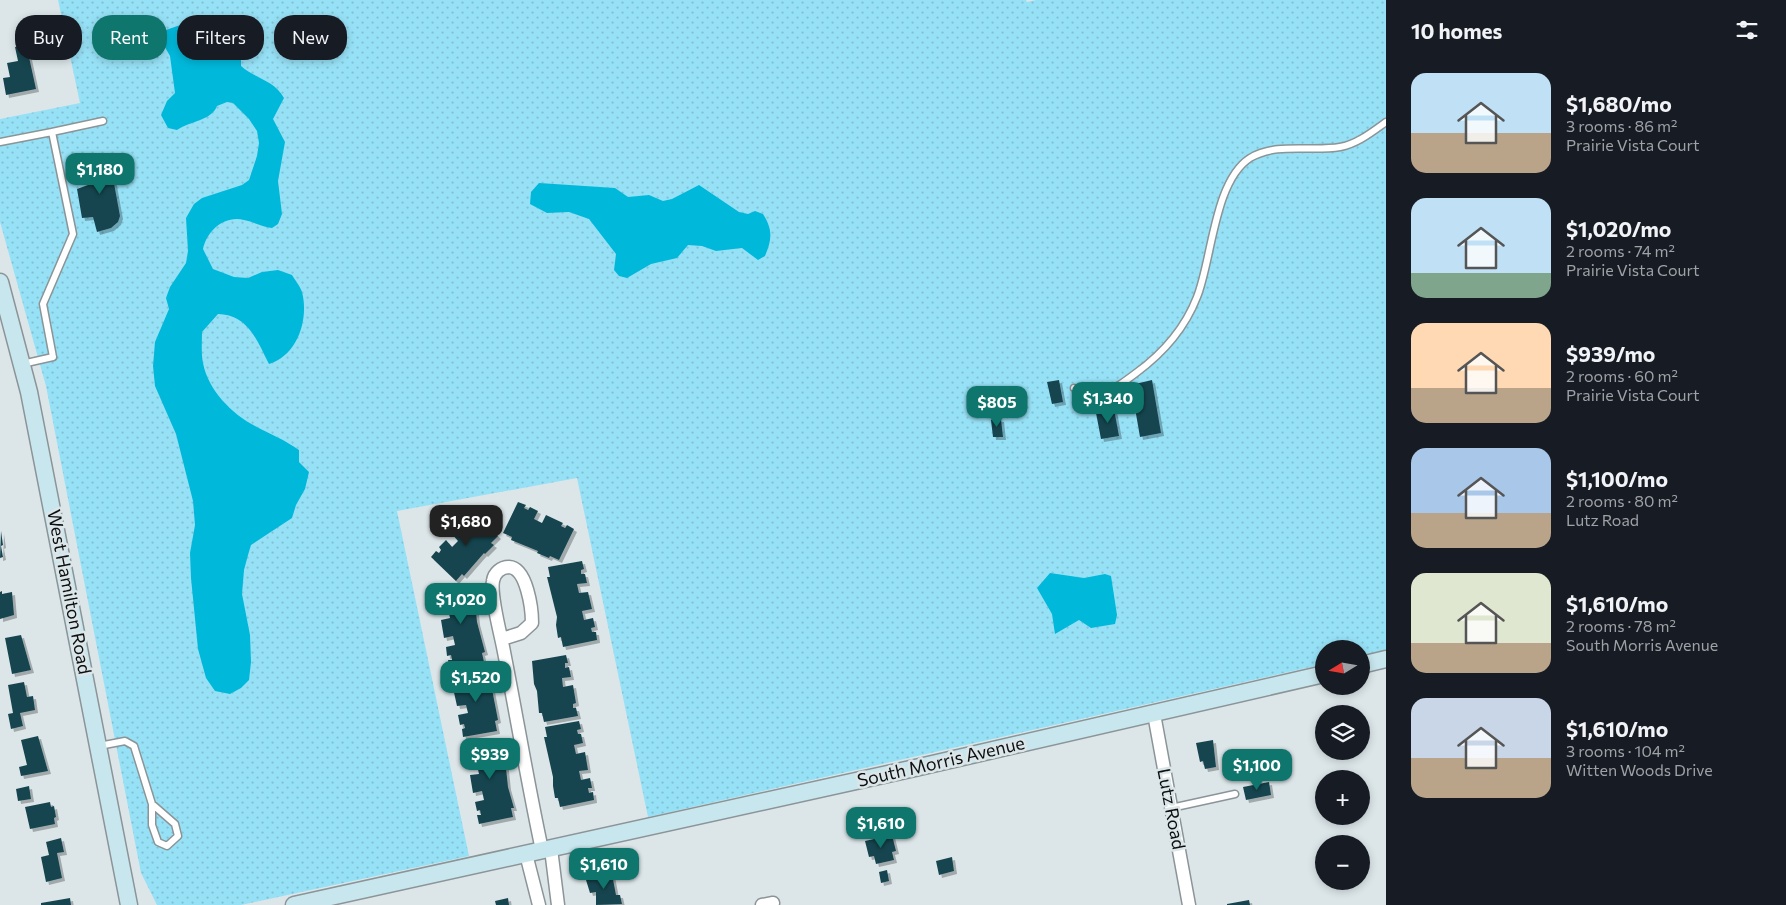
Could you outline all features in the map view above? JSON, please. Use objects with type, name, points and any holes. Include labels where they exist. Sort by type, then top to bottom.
[{"type":"street","name":"West Hamilton Road","points":[[0,282],[22,364],[129,905]]},
{"type":"street","points":[[502,639],[522,634],[532,623],[524,579],[517,569],[510,567],[502,569],[493,579],[502,639],[540,851],[558,905]]},
{"type":"street","points":[[1370,663],[1386,659]]},
{"type":"street","name":"South Morris Avenue","points":[[294,905],[1154,714],[1315,676]]},
{"type":"street","name":"Lutz Road","points":[[1154,714],[1189,905]]},
{"type":"street","points":[[539,905],[540,851]]},
{"type":"lane","points":[[0,142],[103,121]]},
{"type":"lane","points":[[1074,388],[1094,394],[1118,386],[1145,366],[1171,341],[1185,322],[1198,296],[1224,197],[1234,174],[1250,158],[1271,150],[1320,150],[1342,147],[1362,138],[1386,122]]},
{"type":"lane","points":[[22,364],[53,357],[43,304],[72,234],[52,132]]},
{"type":"lane","points":[[98,746],[125,741],[134,746],[152,804],[152,825],[158,842],[167,846],[178,836],[175,824],[152,804]]},
{"type":"lane","points":[[1171,808],[1235,794]]},
{"type":"shaded area","points":[[58,0],[1026,0],[1027,2],[1036,0],[1386,0],[1386,650],[1370,653],[1370,640],[1315,640],[1315,666],[648,817],[577,478],[397,511],[469,856],[241,905],[157,905],[141,873],[46,386],[0,222],[0,119],[80,103],[71,60],[82,60],[82,15],[61,15]]},
{"type":"shaded area","points":[[177,26],[177,60],[241,60],[241,66],[270,83],[284,98],[273,119],[285,142],[278,181],[282,214],[278,224],[272,228],[237,219],[223,222],[208,236],[203,249],[213,269],[234,277],[248,278],[262,272],[278,270],[292,275],[302,292],[304,302],[302,324],[294,344],[287,353],[269,364],[251,331],[245,324],[229,315],[218,314],[202,332],[203,363],[210,383],[222,400],[246,421],[299,450],[299,462],[309,472],[305,489],[296,505],[292,518],[251,545],[244,570],[242,594],[250,635],[251,662],[249,680],[241,688],[230,694],[215,691],[206,678],[198,649],[190,553],[195,525],[193,501],[176,434],[155,386],[153,366],[155,342],[169,309],[166,298],[170,287],[186,263],[188,251],[186,218],[194,204],[202,198],[242,185],[249,180],[259,143],[257,131],[249,119],[233,103],[227,102],[217,106],[205,118],[177,130],[168,128],[161,115],[167,101],[175,93],[170,56],[167,51],[167,30]]},
{"type":"shaded area","points":[[539,183],[615,188],[628,197],[649,195],[663,201],[672,199],[699,185],[739,212],[748,214],[755,211],[763,214],[770,230],[769,245],[765,256],[758,260],[742,248],[716,251],[702,246],[688,245],[677,258],[651,264],[627,278],[619,276],[614,270],[616,254],[589,219],[569,212],[547,213],[530,204],[531,192]]},
{"type":"shaded area","points":[[1050,573],[1084,578],[1105,574],[1111,576],[1117,615],[1115,624],[1091,628],[1079,620],[1055,634],[1052,614],[1037,588]]},
{"type":"building","points":[[30,60],[36,89],[6,95],[3,78],[10,77],[7,63]]},
{"type":"building","points":[[109,156],[120,216],[118,222],[111,228],[97,232],[93,217],[82,218],[77,189],[88,185],[84,161]]},
{"type":"building","points":[[1059,380],[1063,402],[1052,404],[1047,382]]},
{"type":"building","points":[[1152,380],[1161,433],[1140,437],[1131,385]]},
{"type":"building","points":[[1114,409],[1119,436],[1101,439],[1096,413]]},
{"type":"building","points":[[1001,419],[1003,437],[993,437],[991,420]]},
{"type":"building","points":[[518,502],[526,505],[524,508],[528,510],[530,507],[538,511],[534,519],[542,523],[546,515],[563,523],[561,526],[565,528],[567,525],[574,529],[559,560],[537,553],[538,551],[511,540],[512,537],[503,533]]},
{"type":"building","points":[[473,512],[498,536],[491,543],[494,545],[484,553],[464,576],[462,574],[456,581],[431,557],[436,551],[439,553],[441,550],[439,547],[446,540],[452,547],[458,541],[452,534],[464,521],[467,523],[470,520],[467,518]]},
{"type":"building","points":[[1,531],[3,557],[0,558]]},
{"type":"building","points":[[582,561],[584,569],[581,570],[581,574],[585,574],[587,583],[577,584],[579,593],[588,592],[592,609],[582,611],[584,620],[593,618],[595,627],[591,628],[592,632],[596,632],[597,640],[563,647],[561,637],[558,638],[557,617],[547,577],[550,577],[548,567]]},
{"type":"building","points":[[469,583],[471,592],[474,591],[477,622],[485,652],[482,653],[484,662],[450,669],[448,660],[452,660],[451,655],[447,656],[446,647],[455,645],[453,636],[444,638],[441,620],[450,618],[448,609],[439,611],[437,602],[441,601],[440,597],[436,598],[435,589]]},
{"type":"building","points":[[2,591],[2,594],[12,592],[14,615],[0,619],[0,592]]},
{"type":"building","points":[[21,635],[31,670],[12,674],[5,638]]},
{"type":"building","points":[[566,655],[568,663],[565,663],[565,668],[569,667],[571,677],[562,678],[563,687],[573,685],[576,703],[573,704],[573,708],[576,708],[578,716],[544,722],[542,713],[539,713],[532,661]]},
{"type":"building","points":[[485,669],[487,679],[490,679],[498,720],[495,721],[497,731],[463,737],[462,729],[465,728],[464,724],[460,725],[458,715],[468,713],[466,705],[457,706],[453,688],[457,688],[456,683],[453,684],[451,676]]},
{"type":"building","points":[[24,682],[27,697],[33,696],[35,710],[20,713],[23,726],[11,729],[8,714],[13,713],[8,685]]},
{"type":"building","points":[[579,721],[581,729],[577,730],[578,734],[581,734],[583,743],[574,745],[576,754],[585,752],[588,770],[579,771],[581,780],[590,778],[592,788],[588,788],[589,793],[593,792],[594,800],[560,807],[558,798],[555,798],[553,777],[544,737],[547,737],[545,727]]},
{"type":"building","points":[[38,736],[48,771],[21,776],[19,767],[27,765],[21,740]]},
{"type":"building","points":[[498,738],[500,747],[503,746],[508,787],[514,808],[511,808],[513,817],[479,824],[477,815],[481,815],[480,810],[477,811],[475,802],[484,800],[482,791],[473,793],[470,775],[479,774],[477,765],[468,766],[466,757],[470,757],[469,752],[466,753],[464,744]]},
{"type":"building","points":[[1213,740],[1216,767],[1205,769],[1203,761],[1200,762],[1196,743]]},
{"type":"building","points":[[1269,782],[1271,795],[1246,800],[1243,787]]},
{"type":"building","points":[[29,786],[31,799],[18,801],[16,789]]},
{"type":"building","points":[[50,802],[51,807],[54,806],[55,824],[30,829],[25,807]]},
{"type":"building","points":[[892,835],[896,851],[892,852],[894,860],[876,864],[874,856],[869,857],[865,841]]},
{"type":"building","points":[[61,838],[64,852],[57,853],[62,878],[46,882],[41,857],[49,855],[46,842]]},
{"type":"building","points":[[952,857],[954,871],[939,875],[936,861]]},
{"type":"building","points":[[887,870],[889,881],[881,883],[879,872]]},
{"type":"building","points":[[612,874],[616,895],[620,895],[622,904],[596,905],[596,892],[590,893],[586,880]]},
{"type":"building","points":[[70,898],[71,905],[41,905],[41,903]]},
{"type":"building","points":[[508,898],[509,905],[496,905],[495,901]]},
{"type":"building","points":[[1249,900],[1250,905],[1227,905],[1227,904]]}]
